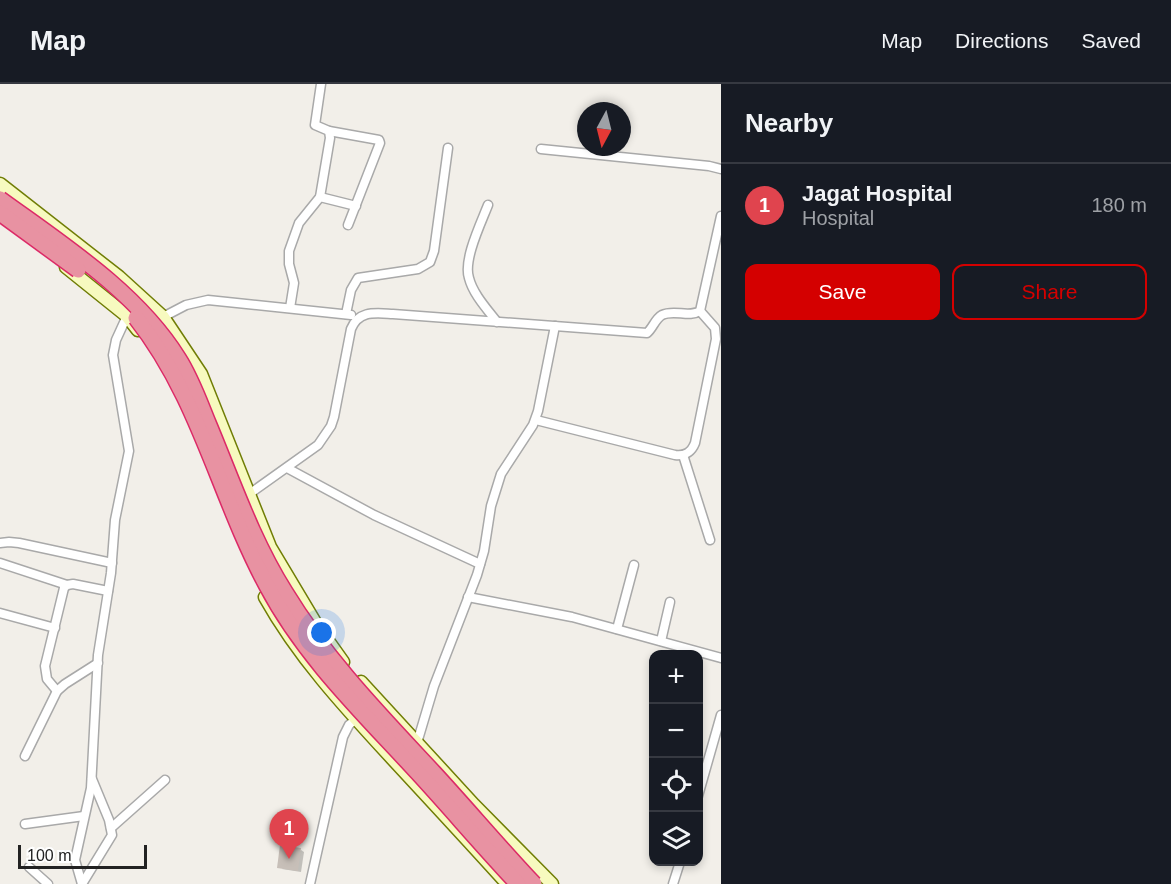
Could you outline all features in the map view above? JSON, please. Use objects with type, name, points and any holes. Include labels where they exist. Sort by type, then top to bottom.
[{"type":"highway","points":[[0,199],[90,266],[140,309],[160,332],[179,359],[194,389],[259,543],[274,572],[318,642],[364,700],[534,884]]},
{"type":"highway","points":[[0,213],[96,283],[133,314],[148,333],[167,361],[197,423],[246,545],[268,588],[297,635],[331,679],[518,884]]},
{"type":"street","points":[[321,84],[315,122],[317,127],[370,137],[379,140],[380,143],[348,225]]},
{"type":"street","points":[[290,308],[294,283],[289,264],[289,251],[299,223],[320,197],[330,138],[329,131]]},
{"type":"street","points":[[346,314],[351,290],[358,278],[418,269],[430,262],[434,251],[448,148]]},
{"type":"street","points":[[542,150],[721,169]]},
{"type":"street","points":[[0,184],[119,277],[163,317],[201,374],[270,547],[316,624],[345,665],[474,805],[552,884]]},
{"type":"street","points":[[320,197],[356,206]]},
{"type":"street","points":[[488,205],[469,258],[467,272],[472,286],[497,322]]},
{"type":"street","points":[[228,512],[249,493],[318,445],[331,426],[351,329],[354,321],[360,316],[368,313],[647,333],[661,316],[667,313],[695,314],[700,311],[721,216]]},
{"type":"street","points":[[0,220],[58,261],[127,316],[160,360],[183,405],[265,596],[280,624],[301,654],[356,719],[508,884]]},
{"type":"street","points":[[163,317],[186,305],[208,300],[360,316]]},
{"type":"street","points":[[536,420],[683,455],[693,449],[716,339],[715,328],[700,311]]},
{"type":"street","points":[[82,884],[75,860],[92,778],[98,663],[111,573],[115,520],[129,451],[113,355],[116,340],[127,316]]},
{"type":"street","points":[[417,743],[434,686],[480,564],[491,506],[501,474],[536,420],[555,326]]},
{"type":"street","points":[[683,455],[710,540]]},
{"type":"street","points":[[287,468],[374,515],[480,564]]},
{"type":"street","points":[[0,543],[19,543],[112,563]]},
{"type":"street","points":[[0,563],[67,585],[108,589]]},
{"type":"street","points":[[617,629],[634,565]]},
{"type":"street","points":[[57,692],[45,674],[67,585]]},
{"type":"street","points":[[468,597],[561,615],[721,658]]},
{"type":"street","points":[[661,641],[670,602]]},
{"type":"street","points":[[0,613],[55,628]]},
{"type":"street","points":[[25,756],[57,692],[65,684],[98,663]]},
{"type":"street","points":[[703,781],[721,715]]},
{"type":"street","points":[[310,884],[343,737],[349,725],[356,719]]},
{"type":"street","points":[[82,884],[110,841],[111,828],[92,778]]},
{"type":"street","points":[[111,828],[165,780]]},
{"type":"street","points":[[26,824],[84,816]]},
{"type":"street","points":[[673,884],[678,866]]},
{"type":"street","points":[[29,867],[48,884]]},
{"type":"building","points":[[280,845],[301,848],[298,871],[277,868]]},
{"type":"place","name":"Jagat Hospital","points":[[289,859]]}]
